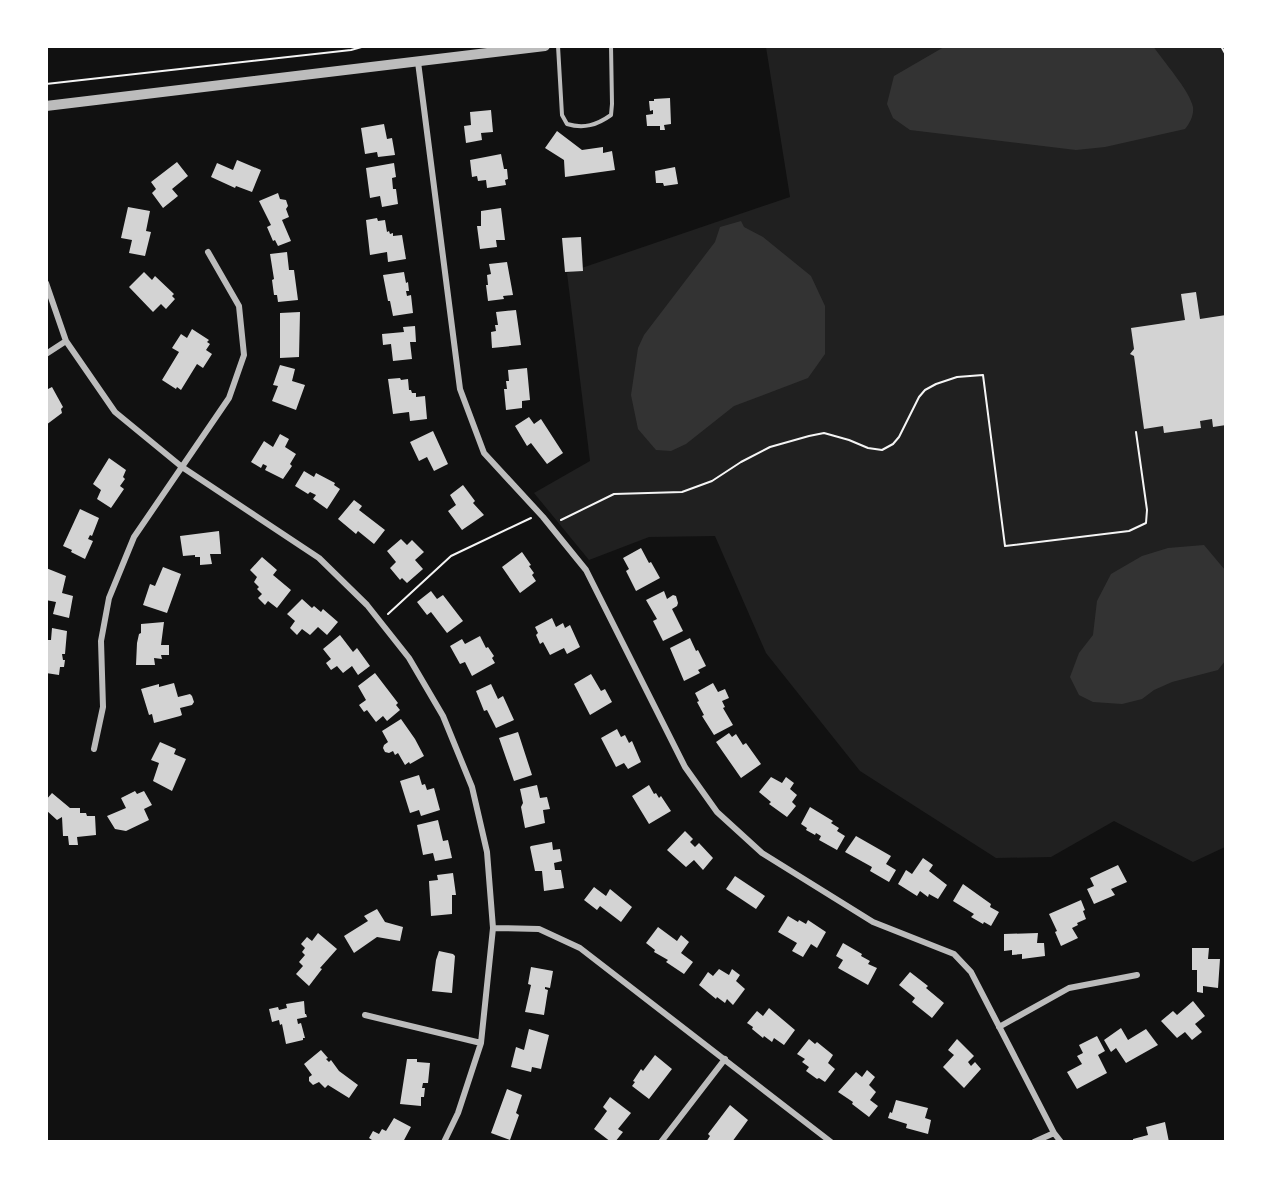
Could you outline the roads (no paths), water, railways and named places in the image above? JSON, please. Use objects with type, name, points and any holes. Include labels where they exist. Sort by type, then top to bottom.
[{"type":"street","points":[[46,106],[545,46]]},
{"type":"street","points":[[418,62],[460,389],[484,453],[543,517],[586,570],[685,768],[717,812],[762,853],[873,922],[954,954],[971,972],[1054,1133],[1061,1142]]},
{"type":"street","points":[[94,749],[103,707],[101,641],[109,598],[135,537],[230,398],[244,355],[239,306],[208,252]]},
{"type":"street","points":[[46,283],[66,341],[115,412],[182,467],[319,558],[367,604],[409,658],[443,716],[472,787],[487,852],[493,928],[481,1042],[458,1113],[444,1142]]},
{"type":"street","points":[[46,354],[66,341]]},
{"type":"street","points":[[493,928],[539,929],[580,948],[831,1142]]},
{"type":"street","points":[[999,1027],[1069,988],[1137,975]]},
{"type":"street","points":[[365,1015],[481,1042]]},
{"type":"street","points":[[661,1142],[726,1059]]},
{"type":"street","points":[[1035,1142],[1054,1133]]},
{"type":"lane","points":[[558,46],[562,115],[567,124],[576,127],[601,122],[611,115],[611,46]]}]
